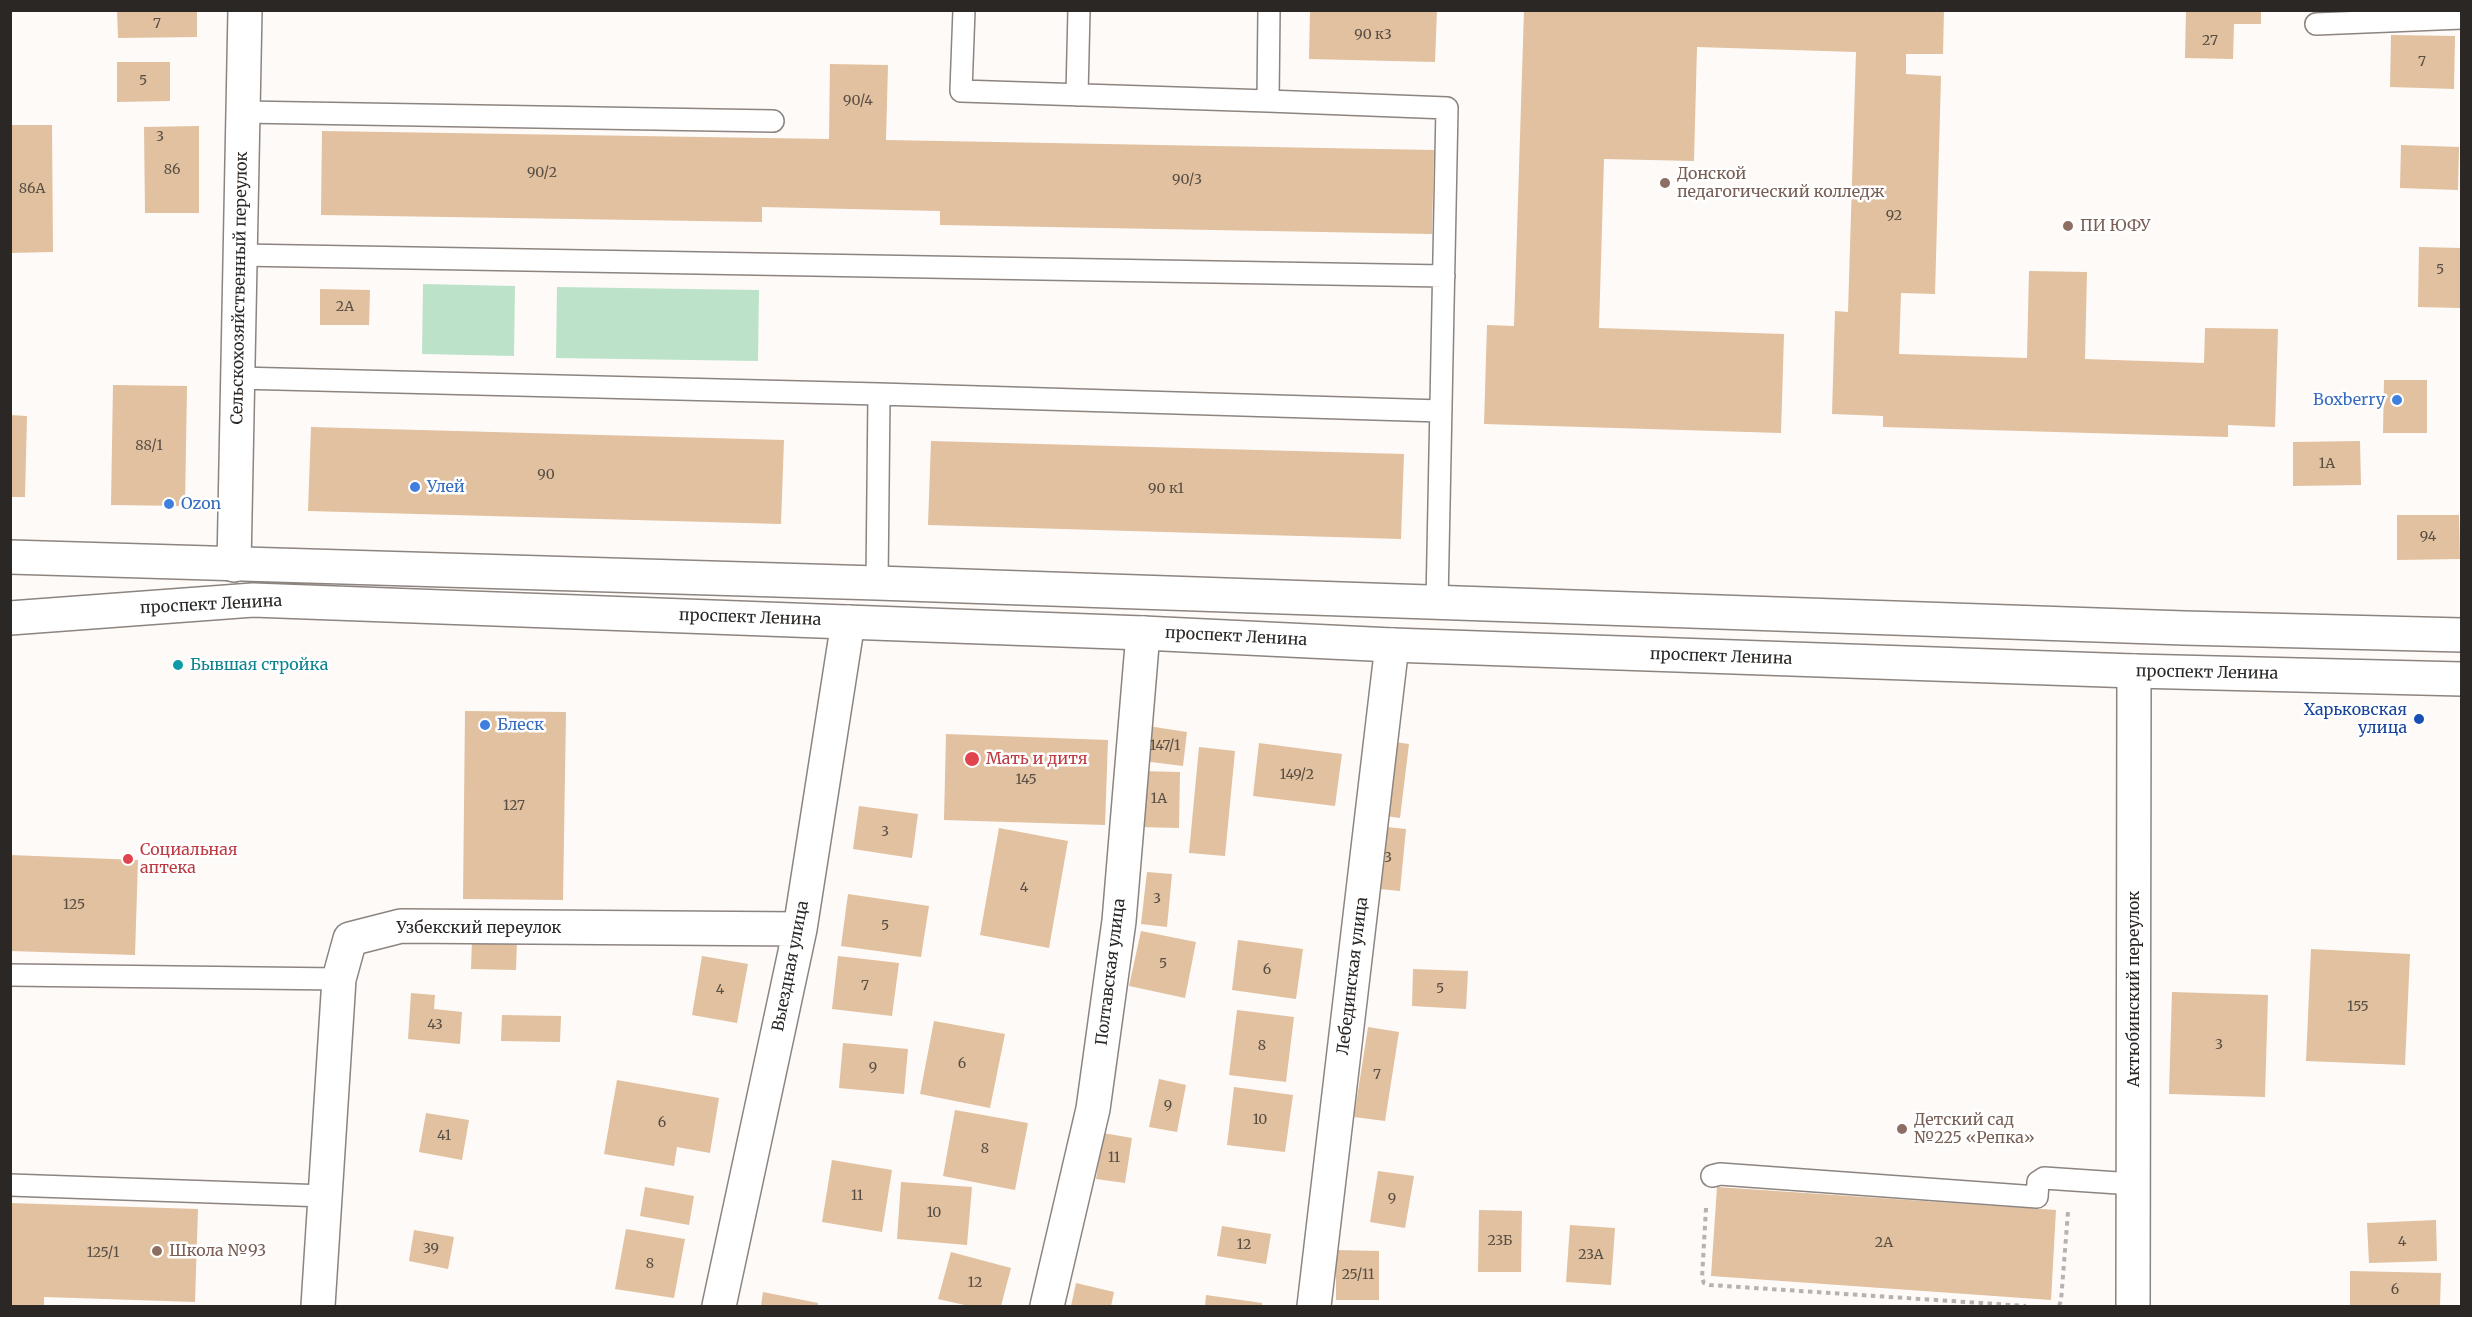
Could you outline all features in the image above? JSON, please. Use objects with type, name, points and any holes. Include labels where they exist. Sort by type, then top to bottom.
[{"type":"main road","name":"Сельскохозяйственный переулок","points":[[234,565],[245,10]]},
{"type":"main road","points":[[10,557],[877,583],[2174,628],[2462,635]]},
{"type":"main road","name":"проспект Ленина","points":[[10,618],[253,600],[1143,633],[1392,645],[2134,671],[2462,679]]},
{"type":"main road","name":"Выездная улица","points":[[718,1306],[800,929],[848,622]]},
{"type":"main road","name":"Полтавская улица","points":[[1047,1306],[1093,1109],[1119,921],[1143,633]]},
{"type":"main road","name":"Лебединская улица","points":[[1314,1306],[1392,645]]},
{"type":"main road","name":"Актюбинский переулок","points":[[2133,1306],[2134,671]]},
{"type":"main road","name":"Узбекский переулок","points":[[318,1306],[339,979],[350,939],[401,926],[800,929]]},
{"type":"lane","points":[[964,10],[962,91],[1447,108],[1437,602]]},
{"type":"lane","points":[[1077,95],[1079,10]]},
{"type":"lane","points":[[1268,101],[1269,10]]},
{"type":"lane","points":[[2316,24],[2462,18]]},
{"type":"lane","points":[[243,112],[773,121]]},
{"type":"lane","points":[[240,255],[1444,276]]},
{"type":"lane","points":[[238,378],[1441,411]]},
{"type":"lane","points":[[877,583],[879,394]]},
{"type":"lane","points":[[10,975],[339,979]]},
{"type":"lane","points":[[1712,1176],[1720,1174],[2037,1197],[2039,1179],[2043,1178],[2133,1184]]},
{"type":"lane","points":[[10,1185],[325,1196]]},
{"type":"path","points":[[1712,1176],[1708,1183],[1707,1195],[1702,1278],[1704,1283],[2026,1306]]},
{"type":"path","points":[[2059,1306],[2068,1210]]},
{"type":"green space","points":[[423,284],[515,286],[514,356],[422,354]]},
{"type":"green space","points":[[557,287],[759,290],[758,361],[556,358]]},
{"type":"building","points":[[117,10],[197,10],[197,37],[118,38]]},
{"type":"building","points":[[1310,10],[1437,10],[1435,62],[1309,59]]},
{"type":"building","points":[[1524,10],[1944,10],[1943,54],[1906,54],[1906,74],[1941,76],[1935,294],[1901,293],[1899,354],[2027,358],[2029,271],[2087,272],[2085,359],[2204,363],[2205,328],[2278,329],[2275,427],[2228,425],[2228,437],[1883,427],[1883,416],[1832,414],[1835,311],[1848,312],[1856,52],[1697,47],[1694,161],[1604,159],[1599,328],[1784,334],[1781,433],[1484,424],[1487,325],[1514,326]]},
{"type":"building","points":[[2186,10],[2261,10],[2261,24],[2234,24],[2233,59],[2185,58]]},
{"type":"building","points":[[2391,35],[2455,36],[2454,89],[2390,87]]},
{"type":"building","points":[[117,62],[170,62],[170,101],[117,102]]},
{"type":"building","points":[[830,64],[888,65],[886,140],[1434,150],[1432,234],[940,225],[940,211],[762,207],[762,222],[321,215],[322,131],[829,139]]},
{"type":"building","points":[[10,125],[52,125],[53,252],[10,253]]},
{"type":"building","points":[[199,126],[199,213],[145,213],[144,127]]},
{"type":"building","points":[[2401,145],[2459,147],[2458,190],[2400,188]]},
{"type":"building","points":[[2419,247],[2462,248],[2461,308],[2418,307]]},
{"type":"building","points":[[320,289],[370,290],[369,325],[320,325]]},
{"type":"building","points":[[2384,380],[2427,380],[2427,433],[2383,433]]},
{"type":"building","points":[[113,385],[187,386],[185,506],[111,505]]},
{"type":"building","points":[[10,415],[27,416],[25,497],[10,497]]},
{"type":"building","points":[[311,427],[784,440],[781,524],[308,511]]},
{"type":"building","points":[[931,441],[1404,454],[1401,539],[928,525]]},
{"type":"building","points":[[2360,441],[2361,485],[2293,486],[2293,442]]},
{"type":"building","points":[[2397,515],[2459,515],[2460,559],[2397,560]]},
{"type":"building","points":[[465,711],[566,712],[563,900],[463,899]]},
{"type":"building","points":[[1148,726],[1187,732],[1183,766],[1143,761]]},
{"type":"building","points":[[946,734],[1108,740],[1105,825],[944,820]]},
{"type":"building","points":[[1387,741],[1409,744],[1400,818],[1378,815]]},
{"type":"building","points":[[1259,743],[1342,754],[1335,806],[1253,796]]},
{"type":"building","points":[[1199,747],[1235,751],[1225,856],[1189,853]]},
{"type":"building","points":[[1140,771],[1180,772],[1179,828],[1138,827]]},
{"type":"building","points":[[859,806],[918,814],[912,858],[853,849]]},
{"type":"building","points":[[1377,826],[1406,829],[1400,891],[1370,888]]},
{"type":"building","points":[[999,828],[1068,841],[1049,948],[980,935]]},
{"type":"building","points":[[10,855],[138,860],[135,955],[10,951]]},
{"type":"building","points":[[1147,872],[1172,874],[1167,927],[1141,924]]},
{"type":"building","points":[[848,894],[929,906],[921,957],[841,946]]},
{"type":"building","points":[[1141,931],[1196,942],[1185,998],[1129,986]]},
{"type":"building","points":[[472,939],[517,940],[516,970],[471,969]]},
{"type":"building","points":[[1238,940],[1303,949],[1296,999],[1232,990]]},
{"type":"building","points":[[2311,949],[2410,954],[2405,1065],[2306,1061]]},
{"type":"building","points":[[702,956],[748,964],[737,1023],[692,1015]]},
{"type":"building","points":[[838,956],[899,963],[892,1016],[832,1009]]},
{"type":"building","points":[[1413,969],[1468,971],[1466,1009],[1412,1006]]},
{"type":"building","points":[[2172,992],[2268,995],[2265,1097],[2169,1094]]},
{"type":"building","points":[[411,993],[435,995],[434,1009],[462,1012],[460,1044],[408,1039]]},
{"type":"building","points":[[1237,1010],[1294,1017],[1286,1082],[1229,1075]]},
{"type":"building","points":[[502,1015],[561,1016],[560,1042],[501,1041]]},
{"type":"building","points":[[934,1021],[1005,1034],[990,1108],[920,1094]]},
{"type":"building","points":[[1368,1027],[1399,1032],[1385,1121],[1354,1117]]},
{"type":"building","points":[[843,1043],[908,1049],[904,1094],[839,1088]]},
{"type":"building","points":[[1159,1079],[1186,1085],[1177,1132],[1149,1127]]},
{"type":"building","points":[[617,1080],[719,1098],[710,1153],[677,1147],[674,1166],[604,1154]]},
{"type":"building","points":[[1234,1087],[1293,1095],[1285,1152],[1227,1145]]},
{"type":"building","points":[[955,1110],[1028,1123],[1015,1190],[943,1176]]},
{"type":"building","points":[[426,1113],[469,1120],[462,1160],[419,1152]]},
{"type":"building","points":[[1103,1133],[1132,1138],[1125,1183],[1096,1179]]},
{"type":"building","points":[[832,1160],[892,1170],[882,1232],[822,1222]]},
{"type":"building","points":[[1378,1171],[1414,1176],[1405,1228],[1370,1222]]},
{"type":"building","points":[[901,1182],[972,1187],[967,1245],[897,1239]]},
{"type":"building","points":[[645,1187],[694,1196],[689,1225],[640,1216]]},
{"type":"building","points":[[1717,1187],[2056,1210],[2051,1300],[1711,1276]]},
{"type":"building","points":[[10,1203],[198,1209],[195,1302],[44,1297],[44,1306],[10,1306]]},
{"type":"building","points":[[1479,1210],[1522,1211],[1521,1272],[1478,1272]]},
{"type":"building","points":[[2436,1220],[2437,1261],[2369,1263],[2367,1223]]},
{"type":"building","points":[[1570,1225],[1615,1228],[1611,1285],[1566,1282]]},
{"type":"building","points":[[1222,1226],[1271,1234],[1266,1264],[1217,1256]]},
{"type":"building","points":[[626,1229],[685,1239],[674,1298],[615,1289]]},
{"type":"building","points":[[414,1230],[454,1237],[448,1269],[409,1261]]},
{"type":"building","points":[[1336,1250],[1379,1251],[1379,1300],[1336,1300]]},
{"type":"building","points":[[951,1252],[1011,1268],[1001,1306],[969,1306],[938,1299]]},
{"type":"building","points":[[2350,1271],[2441,1273],[2440,1306],[2350,1306]]},
{"type":"building","points":[[1076,1283],[1114,1292],[1111,1306],[1071,1306]]},
{"type":"building","points":[[763,1292],[818,1303],[818,1306],[761,1306]]},
{"type":"building","points":[[1206,1295],[1262,1303],[1262,1306],[1205,1306]]},
{"type":"place","name":"Донской педагогический колледж","points":[[1665,183]]},
{"type":"place","name":"ПИ ЮФУ","points":[[2068,226]]},
{"type":"place","name":"Boxberry","points":[[2397,400]]},
{"type":"place","name":"Улей","points":[[415,487]]},
{"type":"place","name":"Ozon","points":[[169,504]]},
{"type":"place","name":"Бывшая стройка","points":[[178,665]]},
{"type":"place","name":"Харьковская улица","points":[[2419,719]]},
{"type":"place","name":"Блеск","points":[[485,725]]},
{"type":"place","name":"Мать и дитя","points":[[972,759]]},
{"type":"place","name":"Социальная аптека","points":[[128,859]]},
{"type":"place","name":"Детский сад №225 «Репка»","points":[[1902,1129]]},
{"type":"place","name":"Школа №93","points":[[157,1251]]}]
